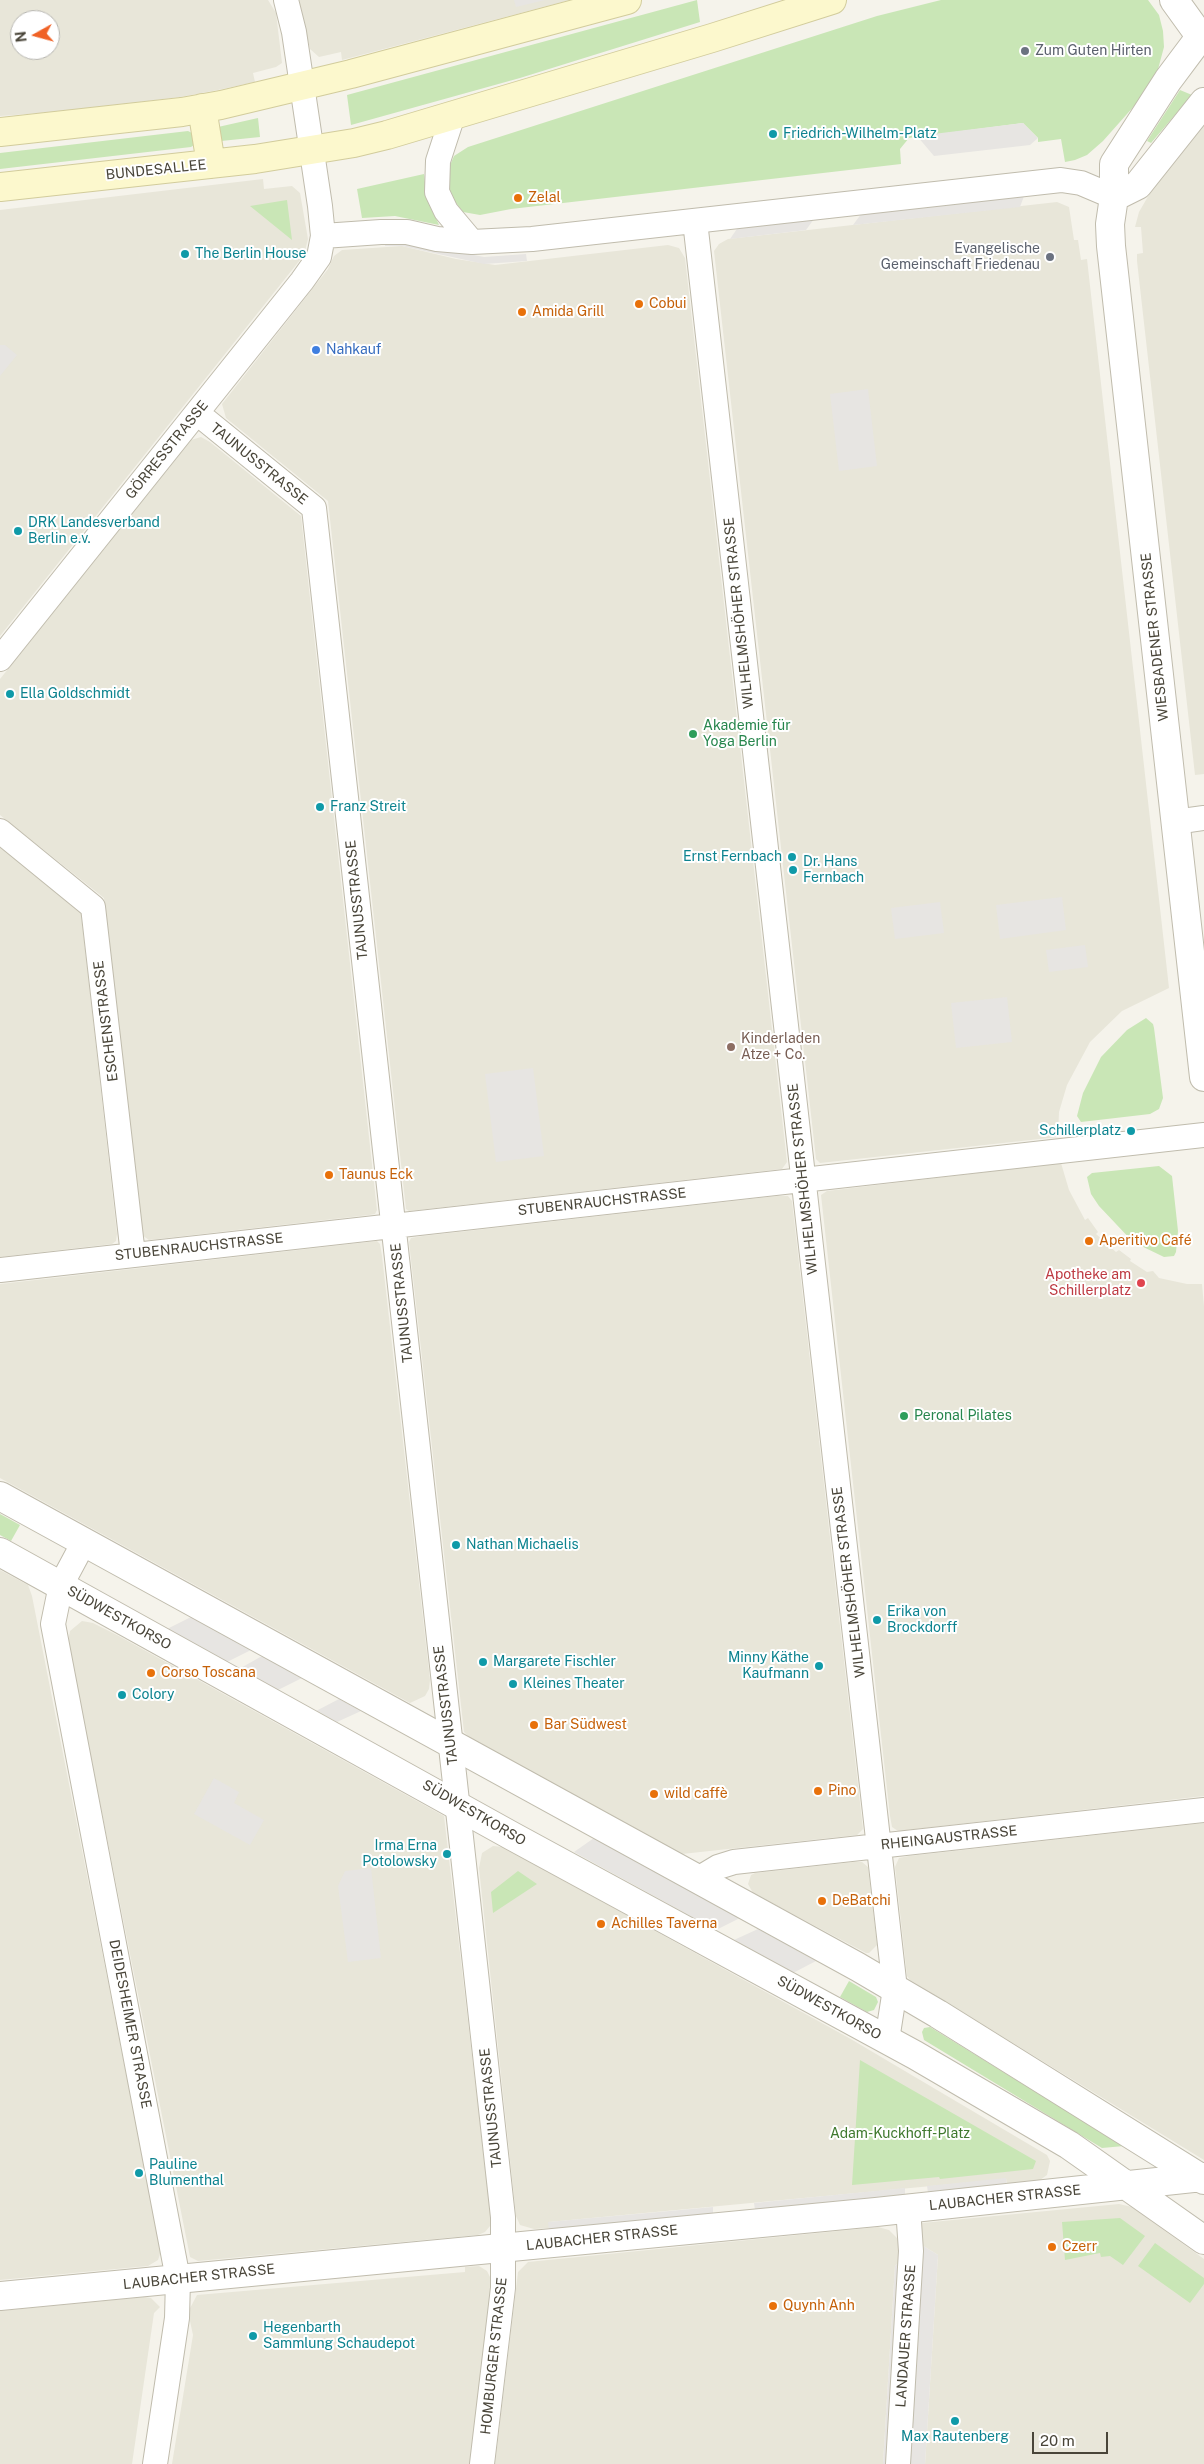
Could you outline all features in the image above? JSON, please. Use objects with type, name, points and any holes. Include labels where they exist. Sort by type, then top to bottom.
[{"type":"main road","points":[[0,132],[202,108],[303,86],[627,0]]},
{"type":"main road","points":[[312,150],[379,137],[712,38],[832,0]]},
{"type":"main road","points":[[202,108],[211,164]]},
{"type":"main road","name":"BUNDESALLEE","points":[[0,187],[211,164],[312,150]]},
{"type":"street","points":[[286,0],[294,32],[303,86],[323,236],[407,232],[436,239],[472,242],[532,239],[1061,180],[1081,184],[1114,196],[1138,185],[1204,102]]},
{"type":"street","points":[[1114,196],[1114,164],[1142,119],[1203,35],[1174,0]]},
{"type":"street","points":[[453,115],[438,161],[437,192],[446,211],[472,242]]},
{"type":"street","name":"WIESBADENER STRASSE","points":[[1114,196],[1110,224],[1111,246],[1204,1078]]},
{"type":"street","name":"WILHELMSHÖHER STRASSE","points":[[695,221],[896,1989]]},
{"type":"street","name":"GÖRRESSTRASSE","points":[[0,658],[306,276],[319,257],[323,236]]},
{"type":"street","name":"TAUNUSSTRASSE","points":[[197,413],[314,508],[458,1805],[502,2208],[504,2248]]},
{"type":"street","points":[[1175,822],[1204,818]]},
{"type":"street","name":"ESCHENSTRASSE","points":[[0,831],[93,907],[133,1255]]},
{"type":"street","name":"STUBENRAUCHSTRASSE","points":[[0,1270],[1204,1135]]},
{"type":"street","points":[[0,1496],[896,1989],[1203,2178]]},
{"type":"street","name":"SÜDWESTKORSO","points":[[61,1585],[84,1542]]},
{"type":"street","name":"SÜDWESTKORSO","points":[[0,1552],[887,2040],[1069,2145],[1204,2240]]},
{"type":"street","name":"DEIDESHEIMER STRASSE","points":[[61,1585],[53,1624],[178,2279],[177,2318],[155,2464]]},
{"type":"street","name":"RHEINGAUSTRASSE","points":[[698,1879],[718,1867],[734,1862],[1204,1810]]},
{"type":"street","name":"SÜDWESTKORSO","points":[[887,2040],[896,1989]]},
{"type":"street","name":"LAUBACHER STRASSE","points":[[0,2296],[1203,2178]]},
{"type":"street","name":"LANDAUER STRASSE","points":[[898,2464],[911,2251],[908,2208]]},
{"type":"street","name":"HOMBURGER STRASSE","points":[[482,2464],[504,2288],[504,2248]]},
{"type":"shaded area","points":[[0,0],[268,0],[276,13],[282,63],[276,67],[253,73],[255,82],[180,97],[69,111],[0,116]]},
{"type":"shaded area","points":[[299,0],[570,0],[342,60],[341,52],[319,57],[310,49]]},
{"type":"shaded area","points":[[514,0],[545,0],[516,7]]},
{"type":"shaded area","points":[[1023,123],[1038,138],[1030,145],[934,156],[917,136]]},
{"type":"shaded area","points":[[1204,123],[1204,774],[1195,775],[1137,261],[1137,254],[1143,253],[1141,227],[1135,227],[1139,212],[1150,193]]},
{"type":"shaded area","points":[[263,179],[264,189],[292,186],[300,193],[308,239],[304,255],[0,636],[0,210]]},
{"type":"shaded area","points":[[1027,188],[1020,207],[853,225],[867,206]]},
{"type":"shaded area","points":[[1057,202],[1069,207],[1074,240],[1078,240],[1081,260],[1087,259],[1169,988],[1122,1011],[1090,1042],[1067,1085],[1059,1112],[1058,1137],[820,1163],[816,1159],[714,251],[719,244],[728,239]]},
{"type":"shaded area","points":[[819,212],[806,230],[730,239],[743,220]]},
{"type":"shaded area","points":[[385,237],[484,257],[526,254],[527,261],[484,264],[402,246],[385,246]]},
{"type":"shaded area","points":[[668,245],[679,248],[685,258],[787,1162],[782,1169],[409,1211],[406,1209],[328,501],[226,418],[222,404],[328,269],[334,256],[342,250],[402,246],[456,259],[495,265]]},
{"type":"shaded area","points":[[0,345],[5,345],[17,355],[0,376]]},
{"type":"shaded area","points":[[868,389],[877,466],[839,471],[830,394]]},
{"type":"shaded area","points":[[201,437],[210,442],[301,516],[377,1210],[375,1214],[369,1215],[149,1240],[142,1235],[104,898],[0,815],[0,679],[191,440]]},
{"type":"shaded area","points":[[0,847],[81,913],[117,1234],[116,1241],[112,1244],[0,1257]]},
{"type":"shaded area","points":[[1062,897],[1066,930],[1000,939],[996,905]]},
{"type":"shaded area","points":[[940,902],[944,933],[895,939],[891,908]]},
{"type":"shaded area","points":[[1085,945],[1088,967],[1049,972],[1046,950]]},
{"type":"shaded area","points":[[1007,997],[1012,1042],[956,1048],[951,1003]]},
{"type":"shaded area","points":[[533,1068],[544,1156],[496,1162],[485,1074]]},
{"type":"shaded area","points":[[1061,1163],[1069,1190],[1085,1220],[1088,1218],[1098,1232],[1096,1234],[1116,1252],[1119,1250],[1131,1259],[1130,1261],[1147,1272],[1153,1271],[1159,1278],[1187,1284],[1202,1284],[1204,1306],[1204,1796],[898,1831],[892,1827],[890,1816],[821,1195],[827,1191]]},
{"type":"shaded area","points":[[788,1196],[792,1201],[863,1829],[857,1835],[682,1854],[469,1737],[464,1732],[409,1242],[411,1238],[423,1236]]},
{"type":"shaded area","points":[[377,1241],[380,1244],[382,1256],[430,1680],[429,1689],[425,1696],[410,1703],[0,1478],[0,1284]]},
{"type":"shaded area","points":[[0,1570],[28,1585],[32,1596],[160,2246],[158,2260],[148,2266],[0,2280]]},
{"type":"shaded area","points":[[191,1617],[251,1650],[227,1662],[167,1629]]},
{"type":"shaded area","points":[[82,1621],[93,1623],[117,1635],[444,1816],[491,2218],[490,2226],[485,2232],[478,2235],[198,2261],[190,2257],[68,1641],[70,1631]]},
{"type":"shaded area","points":[[262,1656],[302,1678],[278,1690],[239,1669]]},
{"type":"shaded area","points":[[339,1699],[361,1711],[337,1722],[316,1711]]},
{"type":"shaded area","points":[[214,1778],[239,1792],[234,1803],[264,1820],[250,1845],[194,1814]]},
{"type":"shaded area","points":[[1204,1823],[1204,2160],[910,1980],[907,1976],[895,1867],[899,1858],[909,1856]]},
{"type":"shaded area","points":[[594,1838],[740,1918],[716,1930],[574,1852]]},
{"type":"shaded area","points":[[493,1846],[503,1847],[849,2038],[1047,2155],[1050,2161],[1047,2175],[1040,2180],[1007,2184],[1006,2179],[549,2222],[549,2228],[534,2229],[520,2225],[516,2216],[479,1868],[482,1853]]},
{"type":"shaded area","points":[[862,1862],[868,1867],[877,1945],[869,1953],[753,1893],[748,1884],[751,1875],[755,1873]]},
{"type":"shaded area","points":[[371,1868],[381,1958],[348,1962],[338,1886],[345,1871]]},
{"type":"shaded area","points":[[758,1929],[816,1961],[793,1973],[734,1940]]},
{"type":"shaded area","points":[[1006,2178],[1007,2186],[928,2193],[927,2186]]},
{"type":"shaded area","points":[[905,2188],[905,2196],[755,2210],[754,2203]]},
{"type":"shaded area","points":[[1119,2204],[1132,2207],[1204,2259],[1204,2464],[925,2464],[938,2255],[920,2244],[922,2223]]},
{"type":"shaded area","points":[[713,2207],[713,2214],[549,2230],[548,2222]]},
{"type":"shaded area","points":[[878,2227],[889,2230],[898,2239],[902,2246],[903,2258],[895,2266],[883,2464],[495,2464],[518,2272],[528,2262]]},
{"type":"shaded area","points":[[920,2244],[938,2255],[925,2464],[907,2464]]},
{"type":"shaded area","points":[[903,2258],[890,2464],[883,2464],[895,2266]]},
{"type":"shaded area","points":[[479,2266],[487,2271],[492,2281],[471,2464],[172,2464],[193,2335],[188,2312],[197,2295],[465,2272],[465,2267]]},
{"type":"shaded area","points":[[145,2297],[151,2298],[160,2307],[154,2313],[132,2464],[0,2464],[0,2311]]},
{"type":"green space","points":[[697,0],[700,22],[520,78],[351,125],[347,95]]},
{"type":"green space","points":[[941,0],[1148,0],[1159,15],[1163,31],[1164,47],[1157,73],[1143,96],[1103,141],[1087,155],[1065,162],[1061,139],[1038,142],[1038,138],[1023,123],[909,138],[900,149],[901,164],[511,209],[480,215],[463,212],[450,195],[448,170],[454,156],[468,147],[877,16]]},
{"type":"green space","points":[[1180,90],[1192,95],[1151,143],[1147,141]]},
{"type":"green space","points":[[258,118],[260,137],[221,141],[218,127]]},
{"type":"green space","points":[[188,131],[192,133],[194,145],[191,147],[0,169],[0,153]]},
{"type":"green space","points":[[424,174],[427,198],[439,225],[395,216],[362,218],[357,189]]},
{"type":"green space","points":[[287,200],[292,240],[250,206]]},
{"type":"green space","points":[[1146,1018],[1153,1024],[1154,1028],[1163,1098],[1159,1109],[1150,1114],[1081,1122],[1077,1116],[1083,1093],[1101,1057],[1127,1030]]},
{"type":"green space","points":[[1159,1166],[1172,1176],[1178,1231],[1174,1256],[1164,1257],[1133,1242],[1099,1206],[1091,1194],[1087,1177],[1092,1173]]},
{"type":"green space","points":[[0,1514],[20,1525],[11,1541],[0,1535]]},
{"type":"green space","points":[[518,1871],[537,1884],[493,1913],[491,1892]]},
{"type":"green space","points":[[849,1981],[876,1997],[878,2002],[874,2010],[867,2012],[840,1997]]},
{"type":"green space","points":[[930,2027],[1124,2146],[1102,2148],[924,2040],[922,2032],[924,2028]]},
{"type":"green space","name":"Adam-Kuckhoff-Platz","points":[[860,2060],[1036,2161],[1033,2169],[940,2179],[939,2177],[852,2185]]},
{"type":"green space","points":[[1120,2218],[1145,2236],[1123,2265],[1110,2256],[1101,2257],[1100,2253],[1065,2260],[1062,2222]]},
{"type":"green space","points":[[1155,2243],[1204,2278],[1204,2284],[1190,2303],[1138,2266]]},
{"type":"place","name":"Zum Guten Hirten","points":[[1025,51]]},
{"type":"place","name":"Friedrich-Wilhelm-Platz","points":[[773,134]]},
{"type":"place","name":"Zelal","points":[[518,198]]},
{"type":"place","name":"The Berlin House","points":[[185,254]]},
{"type":"place","name":"Evangelische Gemeinschaft Friedenau","points":[[1050,257]]},
{"type":"place","name":"Cobui","points":[[639,304]]},
{"type":"place","name":"Amida Grill","points":[[522,312]]},
{"type":"place","name":"Nahkauf","points":[[316,350]]},
{"type":"place","name":"DRK Landesverband Berlin e.v.","points":[[18,531]]},
{"type":"place","name":"Ella Goldschmidt","points":[[10,694]]},
{"type":"place","name":"Akademie für Yoga Berlin","points":[[693,734]]},
{"type":"place","name":"Franz Streit","points":[[320,807]]},
{"type":"place","name":"Ernst Fernbach","points":[[792,857]]},
{"type":"place","name":"Dr. Hans Fernbach","points":[[793,870]]},
{"type":"place","name":"Kinderladen Atze + Co.","points":[[731,1047]]},
{"type":"place","name":"Schillerplatz","points":[[1131,1131]]},
{"type":"place","name":"Taunus Eck","points":[[329,1175]]},
{"type":"place","name":"Aperitivo Café","points":[[1089,1241]]},
{"type":"place","name":"Apotheke am Schillerplatz","points":[[1141,1283]]},
{"type":"place","name":"Peronal Pilates","points":[[904,1416]]},
{"type":"place","name":"Nathan Michaelis","points":[[456,1545]]},
{"type":"place","name":"Erika von Brockdorff","points":[[877,1620]]},
{"type":"place","name":"Margarete Fischler","points":[[483,1662]]},
{"type":"place","name":"Minny Käthe Kaufmann","points":[[819,1666]]},
{"type":"place","name":"Corso Toscana","points":[[151,1673]]},
{"type":"place","name":"Kleines Theater","points":[[513,1684]]},
{"type":"place","name":"Colory","points":[[122,1695]]},
{"type":"place","name":"Bar Südwest","points":[[534,1725]]},
{"type":"place","name":"Pino","points":[[818,1791]]},
{"type":"place","name":"wild caffè","points":[[654,1794]]},
{"type":"place","name":"Irma Erna Potolowsky","points":[[447,1854]]},
{"type":"place","name":"DeBatchi","points":[[822,1901]]},
{"type":"place","name":"Achilles Taverna","points":[[601,1924]]},
{"type":"place","name":"Pauline Blumenthal","points":[[139,2173]]},
{"type":"place","name":"Czerr","points":[[1052,2247]]},
{"type":"place","name":"Quynh Anh","points":[[773,2306]]},
{"type":"place","name":"Hegenbarth Sammlung Schaudepot","points":[[253,2336]]},
{"type":"place","name":"Max Rautenberg","points":[[955,2421]]}]
